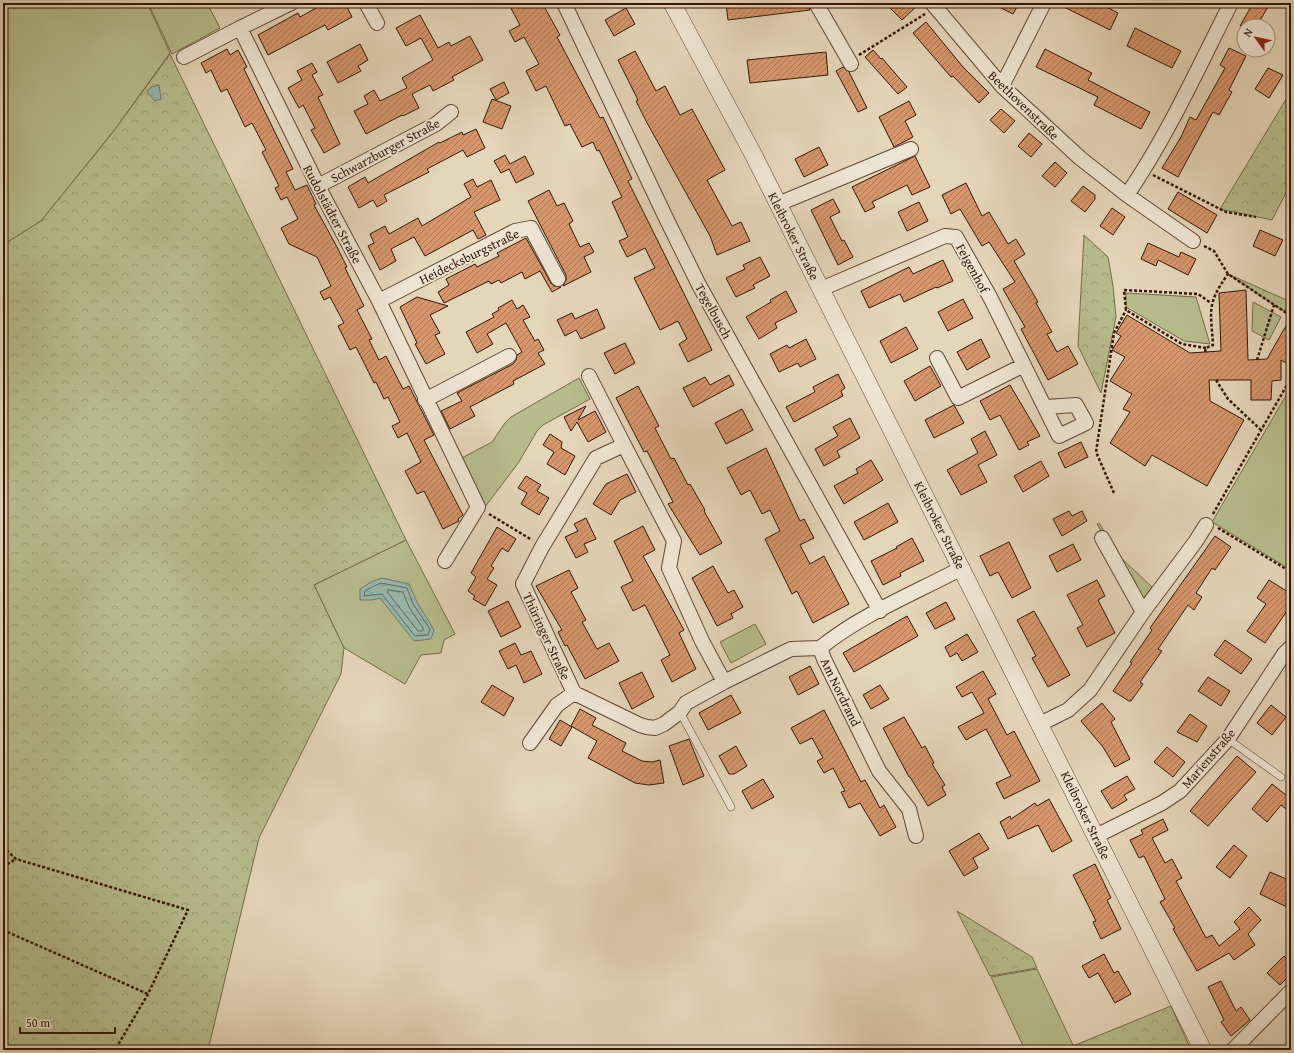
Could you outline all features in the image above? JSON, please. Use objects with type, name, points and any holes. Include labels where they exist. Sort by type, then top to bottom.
[{"type":"street","points":[[184,57],[291,3]]},
{"type":"street","points":[[366,3],[376,23]]},
{"type":"street","name":"Tegelbusch","points":[[564,3],[699,285],[880,611]]},
{"type":"street","name":"Kleibroker Straße","points":[[672,3],[778,204],[962,568],[1202,1050]]},
{"type":"street","points":[[816,3],[850,62]]},
{"type":"street","points":[[1002,86],[1044,3]]},
{"type":"street","points":[[1127,195],[1144,171],[1231,3]]},
{"type":"street","name":"Beethovenstraße","points":[[934,5],[1002,86],[1080,158],[1127,195],[1193,241]]},
{"type":"street","name":"Rudolstädter Straße","points":[[240,28],[318,186],[379,301],[425,400],[478,507]]},
{"type":"street","name":"Schwarzburger Straße","points":[[318,186],[436,124],[451,112]]},
{"type":"street","points":[[778,204],[911,149]]},
{"type":"street","name":"Heidecksburgstraße","points":[[379,301],[515,232],[531,228],[558,279]]},
{"type":"street","name":"Feigenhof","points":[[821,289],[944,236],[956,237],[971,261],[1046,407]]},
{"type":"street","points":[[425,400],[509,356]]},
{"type":"street","points":[[937,358],[958,398],[1024,365]]},
{"type":"street","points":[[588,376],[674,541],[669,568],[702,641],[724,682]]},
{"type":"street","name":"Thüringer Straße","points":[[624,445],[596,458],[542,547],[522,584],[574,693],[640,726],[655,728],[664,724],[680,712],[686,703],[724,682],[791,649],[820,648]]},
{"type":"street","points":[[445,561],[478,507]]},
{"type":"street","points":[[1040,724],[1068,710],[1090,690],[1143,612],[1207,524]]},
{"type":"street","points":[[1102,538],[1143,612]]},
{"type":"street","name":"Am Nordrand","points":[[916,836],[909,809],[879,771],[820,648],[834,637],[880,611],[962,568]]},
{"type":"street","name":"Marienstraße","points":[[1096,836],[1162,803],[1180,791],[1228,739],[1284,654],[1291,647]]},
{"type":"street","points":[[530,743],[557,705],[574,693]]},
{"type":"street","points":[[1234,1050],[1291,992]]},
{"type":"lane","points":[[680,712],[731,807]]},
{"type":"lane","points":[[1228,739],[1281,777]]},
{"type":"path","points":[[850,62],[934,5]]},
{"type":"path","points":[[1144,171],[1226,212],[1256,217]]},
{"type":"path","points":[[1193,241],[1214,251],[1228,274],[1291,316]]},
{"type":"path","points":[[1126,310],[1182,344],[1206,348],[1213,345],[1210,303],[1215,292],[1228,274]]},
{"type":"path","points":[[1114,493],[1096,452],[1114,333],[1126,310],[1124,290],[1198,294],[1210,303]]},
{"type":"path","points":[[1258,360],[1274,305]]},
{"type":"path","points":[[1205,352],[1206,348]]},
{"type":"path","points":[[1291,378],[1207,524],[1291,572]]},
{"type":"path","points":[[1216,380],[1228,399],[1261,430]]},
{"type":"path","points":[[478,507],[542,547]]},
{"type":"path","points":[[3,847],[16,859],[188,910],[148,994],[115,1050]]},
{"type":"path","points":[[3,867],[16,859]]},
{"type":"path","points":[[3,930],[148,994]]},
{"type":"green space","points":[[3,3],[147,3],[170,53],[113,132],[41,221],[3,245]]},
{"type":"green space","points":[[148,3],[207,3],[220,28],[172,54]]},
{"type":"green space","points":[[170,54],[406,540],[314,585],[344,648],[341,674],[259,838],[208,1050],[3,1050],[3,245],[41,221],[113,132]]},
{"type":"green space","points":[[1291,91],[1291,183],[1272,220],[1220,209]]},
{"type":"green space","points":[[1084,235],[1108,257],[1113,286],[1116,317],[1101,393],[1078,346]]},
{"type":"green space","points":[[1228,274],[1291,302],[1291,316]]},
{"type":"green space","points":[[1126,293],[1196,297],[1210,344],[1184,341],[1126,307]]},
{"type":"green space","points":[[1253,302],[1281,317],[1269,340],[1252,331]]},
{"type":"green space","points":[[579,378],[590,399],[543,425],[537,431],[519,462],[485,507],[481,504],[458,460],[492,442],[511,417]]},
{"type":"green space","points":[[1291,387],[1291,570],[1212,522]]},
{"type":"green space","points":[[1099,523],[1120,557],[1152,587],[1142,600],[1097,524]]},
{"type":"green space","points":[[406,540],[455,634],[444,640],[441,653],[421,655],[405,684],[344,648],[314,585]]},
{"type":"green space","points":[[755,624],[766,644],[731,663],[720,642]]},
{"type":"green space","points":[[957,911],[1032,957],[1037,968],[990,976]]},
{"type":"green space","points":[[1037,969],[1073,1045],[1062,1050],[1025,1050],[991,977]]},
{"type":"green space","points":[[1171,1006],[1191,1050],[1064,1050],[1073,1046]]},
{"type":"water","points":[[159,85],[161,99],[155,101],[147,92],[151,87]]},
{"type":"water","points":[[382,578],[409,584],[417,602],[434,630],[431,639],[414,641],[380,598],[360,600],[360,589],[371,582]]},
{"type":"building","points":[[325,3],[345,3],[352,17],[328,30],[325,25],[268,55],[258,35],[298,13],[300,17]]},
{"type":"building","points":[[508,3],[542,3],[560,35],[557,37],[600,118],[603,117],[632,179],[628,181],[712,350],[688,362],[679,344],[687,339],[678,321],[660,330],[634,278],[655,268],[645,248],[627,257],[619,241],[628,237],[612,202],[622,197],[599,150],[597,151],[593,142],[582,147],[570,124],[565,126],[546,86],[536,91],[526,71],[539,64],[524,37],[515,42],[509,31],[520,25]]},
{"type":"building","points":[[726,3],[808,3],[810,10],[728,20]]},
{"type":"building","points":[[885,3],[920,3],[902,20]]},
{"type":"building","points":[[991,3],[1019,3],[1013,14]]},
{"type":"building","points":[[1056,3],[1099,3],[1118,13],[1110,30]]},
{"type":"building","points":[[1253,3],[1270,3],[1262,18],[1245,18]]},
{"type":"building","points":[[626,8],[635,24],[614,36],[605,20]]},
{"type":"building","points":[[420,15],[438,48],[449,42],[451,46],[470,36],[483,60],[452,77],[454,80],[433,91],[430,85],[412,94],[419,108],[403,116],[402,115],[366,134],[354,111],[368,104],[364,96],[374,90],[380,101],[407,88],[402,78],[433,60],[421,38],[406,46],[396,28]]},
{"type":"building","points":[[926,22],[963,67],[989,93],[979,103],[953,76],[951,77],[913,33]]},
{"type":"building","points":[[1135,28],[1181,51],[1172,68],[1127,46]]},
{"type":"building","points":[[360,44],[368,60],[358,66],[361,71],[338,83],[327,62]]},
{"type":"building","points":[[1229,48],[1236,51],[1236,58],[1245,58],[1229,90],[1232,92],[1219,115],[1213,112],[1178,177],[1162,168],[1181,137],[1190,117],[1196,120],[1225,68],[1220,65]]},
{"type":"building","points":[[227,49],[230,55],[238,50],[247,67],[244,69],[293,169],[286,172],[295,190],[307,185],[316,204],[314,205],[347,267],[345,268],[364,306],[357,310],[372,339],[369,340],[379,360],[386,356],[403,389],[409,386],[434,435],[424,440],[463,515],[458,519],[459,521],[443,529],[424,491],[417,494],[405,471],[421,462],[407,433],[398,438],[392,426],[400,422],[388,397],[384,399],[376,382],[374,383],[356,347],[350,350],[338,326],[344,323],[330,297],[324,300],[320,292],[331,286],[317,257],[289,244],[281,228],[298,219],[287,197],[281,200],[275,188],[279,186],[262,152],[266,150],[252,123],[245,127],[227,89],[221,92],[211,70],[206,73],[201,63]]},
{"type":"building","points":[[1045,49],[1092,73],[1088,80],[1150,112],[1141,129],[1094,105],[1098,97],[1036,67]]},
{"type":"building","points":[[873,50],[881,59],[882,58],[907,87],[898,94],[865,57]]},
{"type":"building","points":[[635,51],[656,91],[665,86],[680,115],[692,109],[725,170],[707,180],[732,226],[741,222],[750,241],[717,255],[710,236],[646,121],[636,101],[638,100],[618,60]]},
{"type":"building","points":[[826,52],[828,75],[750,83],[747,60]]},
{"type":"building","points":[[312,63],[317,72],[312,75],[323,95],[318,97],[340,144],[324,153],[311,130],[315,128],[303,105],[299,108],[288,88],[302,80],[297,71]]},
{"type":"building","points":[[843,67],[849,72],[867,108],[858,112],[836,71]]},
{"type":"building","points":[[1268,68],[1283,75],[1269,98],[1255,89]]},
{"type":"building","points":[[504,82],[509,93],[496,100],[490,89]]},
{"type":"building","points":[[492,99],[511,106],[502,129],[483,122]]},
{"type":"building","points":[[909,101],[916,115],[905,121],[913,137],[894,147],[879,117]]},
{"type":"building","points":[[1001,109],[1015,121],[1004,133],[990,120]]},
{"type":"building","points":[[476,129],[485,148],[467,157],[463,150],[427,169],[429,172],[384,195],[387,201],[377,207],[373,200],[359,208],[348,187],[365,177],[368,183],[439,142],[440,143],[462,132],[463,135]]},
{"type":"building","points":[[1029,133],[1042,144],[1031,157],[1018,146]]},
{"type":"building","points":[[819,147],[828,165],[804,177],[795,159]]},
{"type":"building","points":[[505,155],[510,164],[525,156],[534,174],[516,183],[509,169],[501,173],[494,161]]},
{"type":"building","points":[[915,156],[930,187],[912,195],[907,185],[872,202],[875,207],[865,212],[852,187]]},
{"type":"building","points":[[1055,162],[1067,173],[1055,187],[1042,176]]},
{"type":"building","points":[[473,179],[477,187],[491,180],[500,200],[474,212],[486,235],[478,239],[473,230],[425,256],[414,237],[391,249],[396,261],[380,270],[368,246],[374,243],[370,234],[385,226],[389,234],[418,218],[422,226],[471,197],[464,184]]},
{"type":"building","points":[[966,183],[982,216],[989,212],[1008,244],[1016,239],[1025,254],[1014,261],[1038,302],[1036,303],[1052,332],[1047,334],[1057,352],[1068,346],[1078,364],[1048,380],[1021,329],[1025,327],[1003,289],[1015,282],[989,242],[982,246],[960,209],[951,214],[942,195]]},
{"type":"building","points":[[1083,186],[1095,195],[1095,199],[1085,212],[1071,201]]},
{"type":"building","points":[[549,190],[557,206],[564,203],[573,221],[569,224],[580,247],[589,243],[594,252],[584,257],[591,272],[563,286],[566,280],[566,275],[528,201]]},
{"type":"building","points":[[1178,192],[1217,215],[1207,233],[1168,209]]},
{"type":"building","points":[[833,199],[840,212],[830,217],[842,241],[844,240],[853,257],[838,265],[811,210]]},
{"type":"building","points":[[919,202],[928,221],[907,231],[898,212]]},
{"type":"building","points":[[1112,208],[1125,217],[1113,235],[1100,226]]},
{"type":"building","points":[[1260,230],[1283,240],[1275,256],[1253,246]]},
{"type":"building","points":[[526,238],[551,283],[554,286],[561,287],[552,292],[540,271],[525,279],[522,272],[501,283],[499,280],[491,284],[489,281],[444,303],[438,292],[449,285],[446,279],[475,264],[477,267],[499,256],[497,253]]},
{"type":"building","points":[[1148,243],[1179,257],[1181,252],[1196,259],[1188,275],[1158,260],[1156,266],[1141,259]]},
{"type":"building","points":[[760,257],[770,276],[753,285],[755,288],[736,297],[726,278],[745,269],[743,265]]},
{"type":"building","points":[[943,260],[953,281],[904,302],[900,294],[869,308],[861,291],[909,267],[913,274]]},
{"type":"building","points":[[1246,290],[1248,360],[1267,359],[1291,317],[1291,366],[1281,360],[1281,380],[1272,381],[1271,400],[1251,400],[1251,380],[1209,380],[1210,401],[1244,420],[1207,486],[1152,455],[1145,466],[1110,443],[1130,412],[1123,409],[1132,394],[1110,381],[1125,357],[1112,350],[1121,336],[1116,333],[1127,315],[1190,353],[1221,351],[1219,293]]},
{"type":"building","points":[[786,291],[797,312],[775,323],[777,328],[759,339],[746,317]]},
{"type":"building","points":[[417,297],[448,306],[430,315],[440,333],[435,335],[445,354],[426,364],[415,344],[417,343],[400,307]]},
{"type":"building","points":[[963,299],[973,318],[948,331],[938,312]]},
{"type":"building","points":[[512,300],[517,309],[523,305],[530,317],[523,320],[535,341],[538,339],[544,350],[538,353],[545,364],[513,381],[514,384],[470,407],[475,416],[450,429],[441,411],[462,401],[457,393],[513,364],[517,355],[522,352],[506,323],[487,334],[493,344],[477,353],[466,332],[494,317],[492,314],[499,310],[498,308]]},
{"type":"building","points":[[597,309],[605,328],[581,339],[576,330],[565,336],[557,320],[572,313],[575,319]]},
{"type":"building","points":[[906,327],[918,349],[891,363],[880,341]]},
{"type":"building","points":[[806,339],[816,359],[800,367],[798,363],[779,372],[770,354],[787,345],[789,348]]},
{"type":"building","points":[[981,339],[990,357],[967,370],[957,352]]},
{"type":"building","points":[[625,343],[635,363],[615,374],[604,353]]},
{"type":"building","points":[[930,366],[941,386],[915,401],[904,381]]},
{"type":"building","points":[[838,374],[845,388],[841,391],[843,396],[794,422],[786,407],[815,392],[813,387]]},
{"type":"building","points":[[729,375],[734,385],[693,407],[683,388],[705,377],[710,385]]},
{"type":"building","points":[[1010,385],[1040,436],[1027,442],[1029,445],[1019,450],[1000,415],[990,420],[980,401]]},
{"type":"building","points":[[638,386],[659,426],[655,428],[671,459],[674,458],[688,485],[690,484],[722,543],[700,555],[668,504],[673,502],[647,451],[644,452],[616,398]]},
{"type":"building","points":[[954,405],[964,423],[934,438],[925,420]]},
{"type":"building","points":[[586,406],[578,420],[595,411],[606,432],[588,442],[577,422],[571,431],[564,417]]},
{"type":"building","points":[[742,409],[753,430],[726,444],[715,423]]},
{"type":"building","points":[[850,418],[860,438],[837,451],[840,457],[824,466],[815,449],[838,436],[833,427]]},
{"type":"building","points":[[985,431],[997,455],[978,465],[987,482],[961,495],[947,470],[978,453],[971,439]]},
{"type":"building","points":[[550,434],[562,442],[561,448],[575,456],[565,475],[547,464],[554,452],[543,445]]},
{"type":"building","points":[[1081,442],[1088,457],[1065,468],[1058,453]]},
{"type":"building","points":[[766,448],[800,521],[804,519],[814,538],[800,545],[810,564],[824,556],[849,604],[813,623],[797,591],[792,594],[765,539],[780,531],[770,510],[762,514],[750,490],[741,495],[727,468]]},
{"type":"building","points":[[871,460],[883,480],[844,504],[834,486],[858,473],[856,469]]},
{"type":"building","points":[[1041,461],[1049,476],[1023,492],[1014,476]]},
{"type":"building","points":[[627,474],[636,492],[620,500],[611,515],[593,504],[606,484]]},
{"type":"building","points":[[526,476],[541,485],[537,491],[549,498],[539,515],[521,504],[527,493],[518,488]]},
{"type":"building","points":[[888,503],[898,522],[864,540],[854,522]]},
{"type":"building","points":[[1069,511],[1072,516],[1082,511],[1087,521],[1062,536],[1053,519]]},
{"type":"building","points":[[586,518],[596,539],[584,544],[588,552],[576,558],[565,537],[578,531],[574,524]]},
{"type":"building","points":[[643,526],[655,550],[643,556],[684,630],[679,633],[696,669],[672,682],[661,660],[670,655],[645,605],[633,611],[621,587],[633,581],[614,541]]},
{"type":"building","points":[[497,527],[516,539],[508,552],[502,548],[491,566],[494,568],[487,579],[497,585],[485,606],[473,599],[475,596],[468,591],[476,577],[471,573]]},
{"type":"building","points":[[1215,536],[1231,547],[1215,570],[1212,568],[1196,593],[1202,597],[1194,610],[1188,605],[1158,649],[1162,651],[1140,682],[1143,684],[1131,701],[1129,701],[1113,691],[1132,663],[1130,662],[1152,630],[1150,628]]},
{"type":"building","points":[[912,538],[924,561],[900,573],[901,576],[883,585],[871,561],[897,548],[896,547]]},
{"type":"building","points":[[1009,542],[1031,588],[1012,598],[998,572],[990,576],[980,556]]},
{"type":"building","points":[[1073,544],[1081,560],[1057,572],[1049,556]]},
{"type":"building","points":[[713,566],[728,593],[734,590],[743,607],[731,614],[733,618],[717,626],[692,578]]},
{"type":"building","points":[[569,570],[578,588],[571,592],[586,620],[582,622],[597,649],[609,643],[619,661],[585,679],[567,645],[565,646],[558,632],[562,630],[536,586]]},
{"type":"building","points":[[1097,580],[1105,596],[1098,600],[1115,633],[1087,647],[1077,628],[1083,625],[1067,595]]},
{"type":"building","points":[[1269,580],[1291,594],[1291,605],[1265,643],[1247,631],[1266,604],[1257,598]]},
{"type":"building","points":[[508,601],[521,627],[501,637],[488,611]]},
{"type":"building","points":[[946,602],[955,619],[935,629],[926,613]]},
{"type":"building","points":[[1034,611],[1070,675],[1048,687],[1032,658],[1036,656],[1017,620]]},
{"type":"building","points":[[907,616],[918,636],[854,672],[843,653]]},
{"type":"building","points":[[967,634],[978,652],[962,661],[957,653],[950,657],[945,647]]},
{"type":"building","points":[[1225,640],[1252,659],[1241,674],[1214,655]]},
{"type":"building","points":[[515,643],[521,655],[531,651],[542,674],[524,683],[516,665],[508,669],[499,651]]},
{"type":"building","points":[[810,666],[819,684],[798,695],[789,677]]},
{"type":"building","points":[[983,671],[996,694],[988,699],[1007,735],[1014,731],[1040,781],[1004,799],[996,783],[1011,776],[986,729],[966,740],[958,727],[984,713],[972,692],[962,697],[956,687]]},
{"type":"building","points":[[642,672],[654,697],[632,709],[619,683]]},
{"type":"building","points":[[1208,677],[1230,691],[1221,706],[1198,691]]},
{"type":"building","points":[[492,685],[514,698],[504,716],[481,702]]},
{"type":"building","points":[[880,685],[889,699],[871,709],[863,695]]},
{"type":"building","points":[[731,695],[741,713],[708,730],[699,713]]},
{"type":"building","points":[[1102,703],[1115,719],[1111,722],[1130,759],[1115,767],[1103,747],[1081,721]]},
{"type":"building","points":[[1271,705],[1286,717],[1272,735],[1257,723]]},
{"type":"building","points":[[580,709],[596,718],[592,725],[626,743],[622,751],[642,761],[652,762],[660,760],[664,783],[649,785],[635,783],[588,758],[597,741],[571,726]]},
{"type":"building","points":[[824,710],[861,782],[865,780],[880,808],[884,805],[896,827],[880,836],[860,803],[849,808],[841,792],[845,791],[833,768],[824,773],[817,761],[823,758],[812,738],[800,744],[791,728]]},
{"type":"building","points":[[1190,714],[1207,726],[1197,742],[1177,732]]},
{"type":"building","points":[[904,717],[922,748],[925,746],[934,763],[932,764],[945,785],[942,787],[946,795],[928,806],[909,777],[883,728]]},
{"type":"building","points":[[560,720],[572,727],[561,746],[549,739]]},
{"type":"building","points":[[689,739],[704,776],[683,785],[669,746]]},
{"type":"building","points":[[736,746],[747,766],[734,774],[729,774],[719,756]]},
{"type":"building","points":[[1167,747],[1185,762],[1173,777],[1154,762]]},
{"type":"building","points":[[1237,756],[1256,772],[1208,826],[1190,811]]},
{"type":"building","points":[[1127,776],[1135,789],[1124,795],[1127,800],[1112,809],[1101,791]]},
{"type":"building","points":[[763,779],[774,797],[752,809],[742,791]]},
{"type":"building","points":[[1272,784],[1291,799],[1291,813],[1281,805],[1267,822],[1252,809]]},
{"type":"building","points":[[1049,799],[1072,841],[1052,852],[1038,825],[1008,839],[1000,822],[1010,816],[1011,819],[1035,803],[1037,806]]},
{"type":"building","points":[[1163,819],[1168,830],[1152,838],[1165,863],[1172,859],[1182,878],[1176,881],[1206,938],[1212,935],[1219,946],[1240,929],[1234,922],[1249,907],[1261,920],[1248,934],[1255,945],[1234,960],[1229,953],[1197,971],[1173,929],[1175,928],[1160,902],[1165,899],[1144,856],[1139,858],[1130,840],[1143,834],[1141,830]]},
{"type":"building","points":[[979,833],[989,849],[973,858],[978,868],[964,876],[949,851]]},
{"type":"building","points":[[1234,845],[1247,856],[1230,878],[1216,867]]},
{"type":"building","points":[[1095,864],[1111,898],[1107,900],[1121,929],[1101,939],[1093,922],[1096,921],[1073,875]]},
{"type":"building","points":[[1270,872],[1291,881],[1291,909],[1260,894]]},
{"type":"building","points":[[1104,954],[1114,973],[1118,971],[1131,994],[1115,1003],[1098,973],[1089,978],[1082,966]]},
{"type":"building","points":[[1284,956],[1291,963],[1291,974],[1280,985],[1267,973]]},
{"type":"building","points":[[1221,981],[1236,1011],[1241,1007],[1250,1020],[1231,1036],[1221,1022],[1224,1020],[1208,987]]}]
